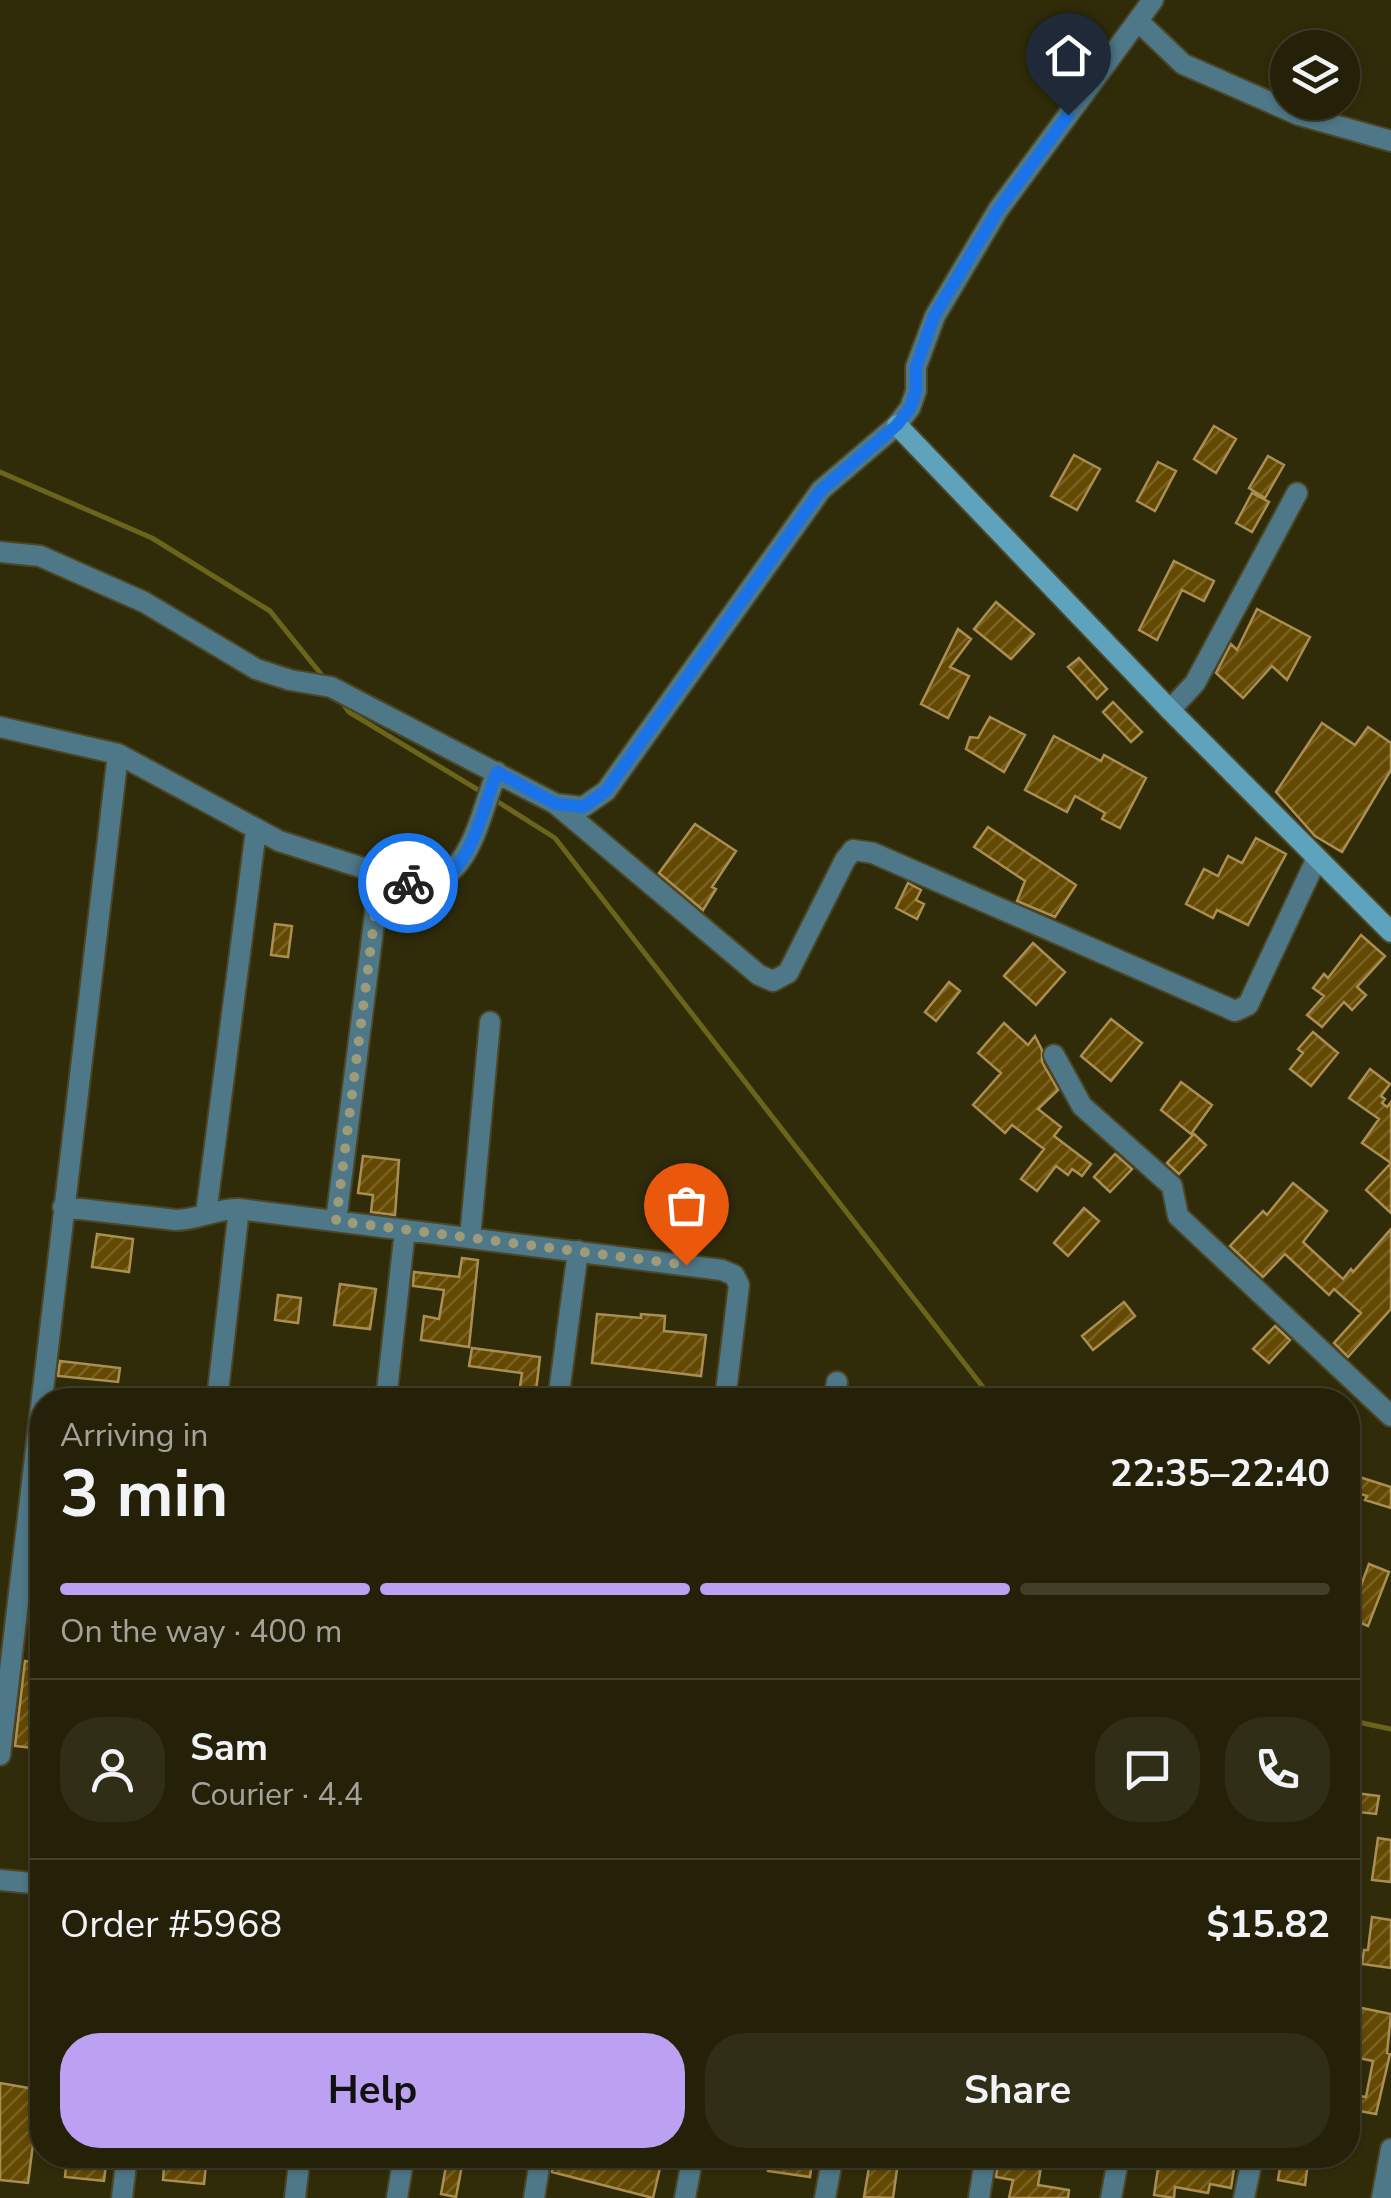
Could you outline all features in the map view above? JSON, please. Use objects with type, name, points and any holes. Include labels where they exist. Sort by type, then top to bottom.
[{"type":"street","points":[[556,804],[583,807],[606,791],[821,490],[897,425],[910,408],[921,348],[944,299],[998,210],[1153,0]]},
{"type":"street","points":[[1138,21],[1183,64],[1298,115],[1391,141]]},
{"type":"street","points":[[897,425],[1170,710],[1391,932]]},
{"type":"street","points":[[1170,710],[1196,683],[1297,493]]},
{"type":"street","points":[[0,552],[40,556],[144,602],[256,669],[331,687],[556,804],[773,981],[788,973],[853,850],[873,853],[1235,1011],[1248,1005],[1317,858]]},
{"type":"street","points":[[0,727],[118,754],[302,851],[418,886],[438,884],[458,867],[470,847],[497,772]]},
{"type":"street","points":[[39,1388],[118,754]]},
{"type":"street","points":[[206,1214],[256,830]]},
{"type":"street","points":[[336,1221],[380,874]]},
{"type":"street","points":[[470,1238],[490,1022]]},
{"type":"street","points":[[1054,1055],[1082,1106],[1172,1186],[1178,1216],[1391,1416]]},
{"type":"street","points":[[63,1208],[176,1220],[239,1208],[722,1270],[734,1274],[739,1284],[726,1388]]},
{"type":"street","points":[[218,1388],[239,1208]]},
{"type":"street","points":[[387,1388],[405,1230]]},
{"type":"street","points":[[560,1388],[578,1252]]},
{"type":"street","points":[[0,1755],[6,1642],[30,1459]]},
{"type":"street","points":[[0,1880],[30,1883]]},
{"type":"street","points":[[1382,2198],[1391,2149]]},
{"type":"street","points":[[122,2198],[125,2168]]},
{"type":"street","points":[[295,2198],[298,2168]]},
{"type":"street","points":[[397,2198],[402,2168]]},
{"type":"street","points":[[534,2198],[539,2168]]},
{"type":"street","points":[[685,2198],[691,2168]]},
{"type":"street","points":[[825,2198],[830,2168]]},
{"type":"street","points":[[979,2198],[984,2168]]},
{"type":"street","points":[[1112,2198],[1117,2168]]},
{"type":"street","points":[[1244,2198],[1250,2168]]},
{"type":"building","points":[[1214,426],[1236,439],[1216,473],[1194,459]]},
{"type":"building","points":[[1074,455],[1100,469],[1077,510],[1051,496]]},
{"type":"building","points":[[1268,456],[1284,465],[1265,498],[1249,488]]},
{"type":"building","points":[[1158,462],[1176,471],[1155,511],[1137,501]]},
{"type":"building","points":[[1252,493],[1269,502],[1252,532],[1236,523]]},
{"type":"building","points":[[1174,561],[1214,581],[1204,601],[1182,590],[1157,640],[1139,630]]},
{"type":"building","points":[[996,602],[1034,634],[1011,659],[974,629]]},
{"type":"building","points":[[1257,609],[1310,637],[1287,680],[1272,666],[1243,698],[1216,673],[1231,644],[1237,650]]},
{"type":"building","points":[[958,629],[971,639],[950,667],[969,676],[948,718],[921,704]]},
{"type":"building","points":[[1079,658],[1107,689],[1097,699],[1068,667]]},
{"type":"building","points":[[1113,702],[1142,732],[1131,742],[1103,712]]},
{"type":"building","points":[[990,717],[1025,735],[1004,772],[966,749],[970,737],[978,738]]},
{"type":"building","points":[[1322,723],[1355,745],[1368,727],[1391,743],[1391,770],[1342,852],[1315,836],[1276,792]]},
{"type":"building","points":[[1054,736],[1101,761],[1104,755],[1146,778],[1120,828],[1102,819],[1105,813],[1075,796],[1067,812],[1025,790]]},
{"type":"building","points":[[695,824],[736,851],[712,887],[716,889],[703,910],[659,873]]},
{"type":"building","points":[[988,827],[1076,885],[1055,917],[1017,901],[1025,881],[974,847]]},
{"type":"building","points":[[1256,838],[1286,854],[1248,925],[1217,910],[1213,918],[1186,904],[1204,869],[1218,876],[1228,856],[1242,863]]},
{"type":"building","points":[[908,883],[921,890],[916,900],[924,904],[917,919],[896,908]]},
{"type":"building","points":[[275,924],[292,926],[288,957],[271,955]]},
{"type":"building","points":[[1361,935],[1385,956],[1357,987],[1366,995],[1352,1010],[1344,1002],[1322,1027],[1307,1015],[1324,996],[1313,988],[1324,974],[1328,978]]},
{"type":"building","points":[[1033,943],[1065,972],[1036,1005],[1004,976]]},
{"type":"building","points":[[949,982],[960,991],[936,1021],[925,1012]]},
{"type":"building","points":[[1111,1019],[1142,1043],[1111,1081],[1081,1056]]},
{"type":"building","points":[[1004,1023],[1028,1045],[1035,1036],[1042,1050],[1042,1062],[1058,1090],[1038,1109],[1061,1127],[1054,1136],[1091,1164],[1082,1176],[1072,1169],[1068,1175],[1056,1166],[1037,1191],[1021,1179],[1044,1149],[1012,1125],[1005,1133],[973,1105],[1001,1073],[978,1053]]},
{"type":"building","points":[[1313,1032],[1338,1053],[1311,1086],[1290,1069],[1303,1053],[1298,1049]]},
{"type":"building","points":[[1370,1069],[1390,1084],[1381,1096],[1387,1107],[1391,1102],[1391,1163],[1362,1143],[1379,1119],[1349,1098]]},
{"type":"building","points":[[1181,1082],[1212,1105],[1191,1134],[1161,1110]]},
{"type":"building","points":[[1194,1134],[1206,1145],[1179,1174],[1167,1163]]},
{"type":"building","points":[[1115,1154],[1132,1169],[1110,1192],[1094,1177]]},
{"type":"building","points":[[363,1156],[399,1160],[395,1215],[371,1212],[373,1195],[358,1193]]},
{"type":"building","points":[[1391,1163],[1391,1213],[1366,1190]]},
{"type":"building","points":[[1293,1183],[1327,1211],[1303,1242],[1343,1279],[1391,1229],[1391,1309],[1348,1357],[1334,1343],[1361,1313],[1334,1289],[1329,1295],[1285,1254],[1263,1277],[1230,1246],[1263,1211],[1267,1215]]},
{"type":"building","points":[[1084,1208],[1099,1221],[1068,1256],[1054,1243]]},
{"type":"building","points":[[97,1234],[133,1239],[129,1272],[92,1267]]},
{"type":"building","points":[[462,1258],[478,1260],[469,1347],[421,1340],[424,1316],[439,1319],[444,1290],[413,1286],[414,1272],[459,1277]]},
{"type":"building","points":[[340,1284],[376,1289],[370,1329],[334,1325]]},
{"type":"building","points":[[278,1295],[301,1298],[298,1323],[275,1320]]},
{"type":"building","points":[[1124,1302],[1135,1316],[1093,1350],[1082,1336]]},
{"type":"building","points":[[597,1314],[665,1316],[664,1331],[706,1335],[701,1376],[592,1363]]},
{"type":"building","points":[[1275,1326],[1290,1340],[1269,1363],[1253,1349]]},
{"type":"building","points":[[472,1348],[540,1357],[536,1388],[520,1388],[522,1373],[469,1366]]},
{"type":"building","points":[[60,1361],[120,1368],[118,1382],[58,1376]]},
{"type":"building","points":[[1360,1477],[1391,1487],[1391,1508],[1365,1500],[1367,1496],[1360,1494]]},
{"type":"building","points":[[1369,1564],[1389,1572],[1368,1626],[1360,1623],[1360,1588]]},
{"type":"building","points":[[25,1661],[30,1662],[30,1748],[15,1746]]},
{"type":"building","points":[[1360,1794],[1379,1796],[1376,1814],[1360,1812]]},
{"type":"building","points":[[1378,1838],[1391,1840],[1391,1882],[1372,1880]]},
{"type":"building","points":[[1372,1917],[1391,1920],[1391,1968],[1362,1964]]},
{"type":"building","points":[[1360,2008],[1391,2014],[1387,2053],[1390,2054],[1376,2114],[1360,2111],[1360,2096],[1366,2097],[1373,2061],[1360,2058]]},
{"type":"building","points":[[0,2083],[30,2088],[30,2168],[28,2183],[0,2180]]},
{"type":"building","points":[[66,2168],[106,2168],[104,2181],[65,2177]]},
{"type":"building","points":[[164,2168],[206,2168],[204,2184],[163,2180]]},
{"type":"building","points":[[446,2168],[462,2168],[456,2197],[441,2194]]},
{"type":"building","points":[[552,2168],[660,2168],[653,2198],[552,2172]]},
{"type":"building","points":[[769,2168],[811,2168],[810,2177],[768,2171]]},
{"type":"building","points":[[869,2168],[897,2168],[893,2198],[864,2197]]},
{"type":"building","points":[[997,2168],[1041,2168],[1038,2185],[1069,2190],[1068,2198],[1009,2198],[1013,2180],[996,2177]]},
{"type":"building","points":[[1158,2168],[1234,2169],[1231,2188],[1210,2184],[1208,2193],[1175,2187],[1174,2198],[1154,2195]]},
{"type":"building","points":[[1280,2168],[1307,2168],[1305,2185],[1278,2180]]},
{"type":"waterway","points":[[0,472],[152,538],[270,611],[325,679]]},
{"type":"waterway","points":[[340,700],[349,712],[485,794]]},
{"type":"waterway","points":[[495,800],[555,838],[984,1388]]},
{"type":"waterway","points":[[1360,1723],[1391,1729]]},
{"type":"way so far","points":[[408,883],[380,874],[336,1221],[686,1265]]},
{"type":"route","points":[[408,883],[438,884],[458,867],[470,847],[497,772],[556,804],[583,807],[606,791],[821,490],[897,425],[910,408],[916,391],[916,367],[934,316],[998,210],[1068,115]]}]
